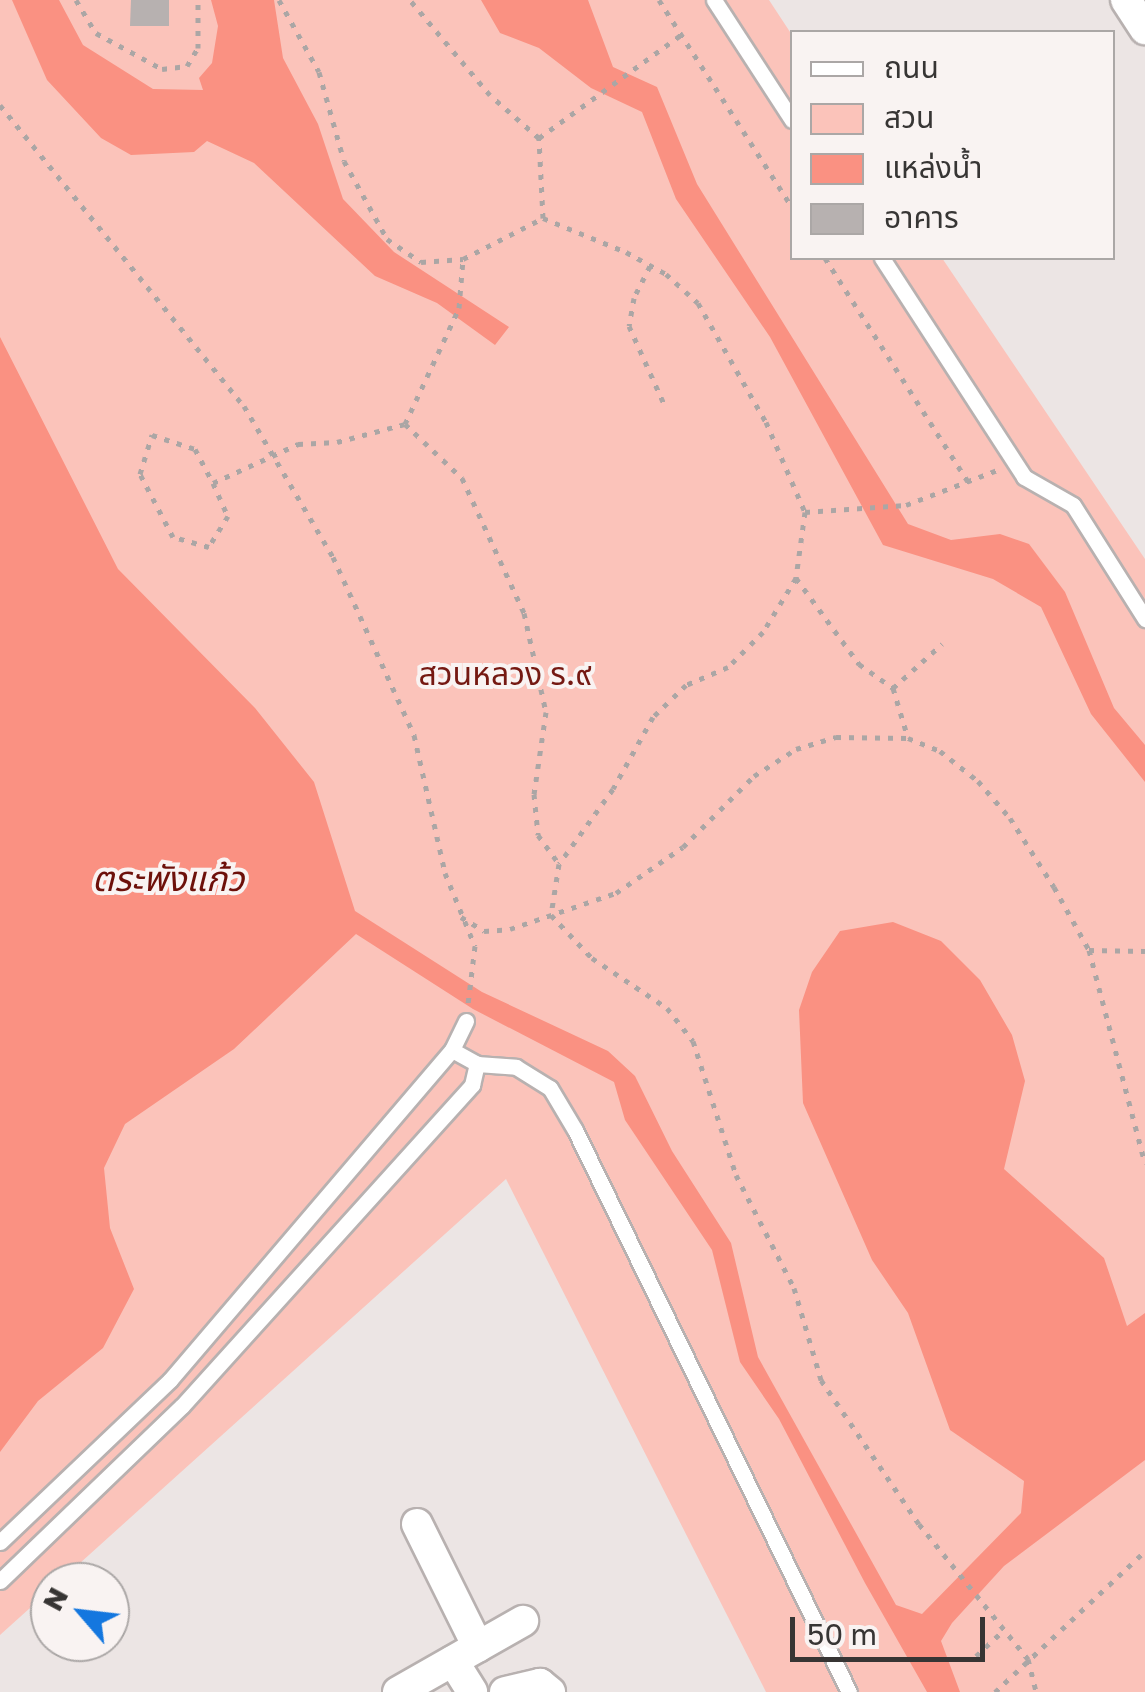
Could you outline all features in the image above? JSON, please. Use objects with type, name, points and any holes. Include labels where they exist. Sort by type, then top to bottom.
[{"type":"street","points":[[1126,0],[1145,30]]},
{"type":"street","points":[[416,1524],[465,1654],[472,1692]]},
{"type":"street","points":[[398,1692],[523,1621]]},
{"type":"street","points":[[506,1692],[540,1684],[550,1692]]},
{"type":"lane","points":[[714,0],[790,117]]},
{"type":"lane","points":[[883,260],[1024,477],[1073,505],[1145,619]]},
{"type":"lane","points":[[0,1542],[170,1380],[452,1050],[466,1022]]},
{"type":"lane","points":[[452,1050],[477,1064],[516,1067],[550,1088],[576,1130],[850,1692]]},
{"type":"lane","points":[[0,1582],[182,1406],[472,1085],[477,1064]]},
{"type":"path","points":[[77,2],[96,33],[162,68],[187,66],[198,48],[198,0]]},
{"type":"path","points":[[279,0],[319,72],[344,161],[387,239],[421,262],[463,259],[544,218]]},
{"type":"path","points":[[410,0],[490,96],[540,138],[544,218]]},
{"type":"path","points":[[659,0],[790,204]]},
{"type":"path","points":[[540,138],[642,68],[682,34]]},
{"type":"path","points":[[0,105],[117,244],[275,453],[370,629],[414,735],[458,915],[475,946],[466,1022]]},
{"type":"path","points":[[544,218],[650,266],[698,304],[766,422],[805,512],[796,578],[762,632],[728,667],[686,685],[653,718],[613,789],[559,864],[551,915]]},
{"type":"path","points":[[405,424],[459,308],[463,259]]},
{"type":"path","points":[[826,260],[970,485]]},
{"type":"path","points":[[650,266],[629,326],[664,406]]},
{"type":"path","points":[[213,482],[275,453],[405,424]]},
{"type":"path","points":[[405,424],[462,478],[524,614],[546,712],[534,794],[538,835],[559,864]]},
{"type":"path","points":[[152,436],[194,449],[213,482],[228,516],[209,547],[173,536],[140,474],[152,436]]},
{"type":"path","points":[[805,512],[856,512],[906,505],[970,485],[1014,462]]},
{"type":"path","points":[[796,578],[858,664],[893,688],[908,738]]},
{"type":"path","points":[[893,688],[942,644]]},
{"type":"path","points":[[458,915],[484,931],[551,915],[616,893],[715,820],[754,776],[796,749],[836,738],[908,738],[940,751],[1010,818],[1089,950],[1145,1164]]},
{"type":"path","points":[[551,915],[627,986],[667,1008],[693,1041],[736,1175],[794,1288],[822,1380],[946,1558],[1028,1659],[1036,1692]]},
{"type":"path","points":[[1089,950],[1145,951]]},
{"type":"path","points":[[994,1692],[1145,1551]]},
{"type":"path","points":[[976,1656],[1004,1630]]},
{"type":"green space","name":"สวนหลวง ร.๙","points":[[0,0],[769,0],[790,32],[790,260],[943,260],[1145,559],[1145,1692],[766,1692],[506,1179],[81,1562],[30,1562],[30,1608],[0,1635]]},
{"type":"water","points":[[12,0],[59,0],[83,45],[153,89],[203,90],[199,78],[212,63],[218,26],[211,0],[274,0],[283,58],[318,124],[343,199],[394,252],[509,327],[495,345],[437,303],[375,276],[254,163],[207,141],[194,152],[131,155],[101,138],[47,80]]},
{"type":"water","points":[[481,0],[588,0],[613,67],[657,87],[697,184],[908,524],[951,540],[1000,534],[1029,544],[1065,592],[1114,708],[1145,745],[1145,782],[1091,714],[1041,607],[993,579],[883,545],[770,337],[676,199],[642,112],[591,88],[539,48],[500,33]]},
{"type":"water","name":"ตระพังแก้ว","points":[[0,337],[118,569],[255,708],[314,782],[355,911],[482,992],[608,1051],[635,1076],[672,1151],[731,1243],[758,1357],[896,1605],[922,1614],[1021,1513],[1024,1481],[950,1430],[908,1313],[872,1260],[803,1103],[799,1010],[812,972],[840,931],[893,922],[941,941],[980,980],[1012,1035],[1025,1081],[1004,1169],[1104,1258],[1127,1326],[1145,1313],[1145,1460],[1004,1566],[952,1623],[941,1641],[960,1692],[927,1692],[865,1583],[779,1419],[740,1362],[712,1250],[625,1120],[614,1082],[473,1009],[356,934],[234,1049],[125,1124],[104,1168],[110,1228],[134,1289],[103,1348],[38,1401],[0,1452]]},
{"type":"building","points":[[131,0],[169,0],[169,26],[130,26]]}]
